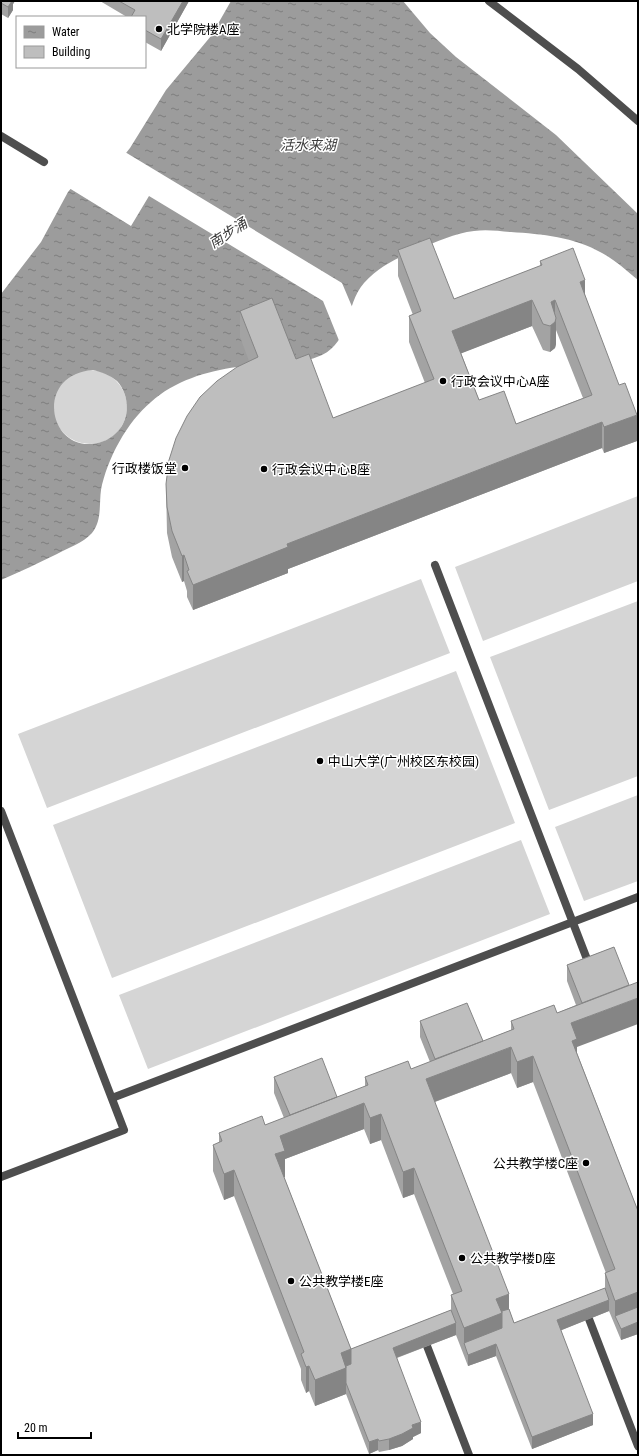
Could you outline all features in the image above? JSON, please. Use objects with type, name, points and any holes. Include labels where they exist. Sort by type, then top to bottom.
[{"type":"lane","points":[[489,1],[578,69],[638,121]]},
{"type":"lane","points":[[1,136],[44,162]]},
{"type":"lane","points":[[435,564],[592,971]]},
{"type":"lane","points":[[1,811],[124,1130],[1,1177]]},
{"type":"lane","points":[[112,1098],[638,897]]},
{"type":"lane","points":[[589,1319],[638,1446]]},
{"type":"lane","points":[[427,1346],[469,1455]]},
{"type":"shaded area","points":[[90,370],[104,373],[116,381],[124,393],[127,407],[124,421],[116,433],[104,441],[90,444],[76,441],[64,433],[56,421],[53,407],[56,393],[64,381],[76,373]]},
{"type":"shaded area","points":[[638,496],[638,581],[483,641],[455,567]]},
{"type":"shaded area","points":[[421,579],[450,653],[47,808],[18,734]]},
{"type":"shaded area","points":[[638,601],[638,776],[549,810],[490,657]]},
{"type":"shaded area","points":[[456,671],[515,823],[112,978],[53,825]]},
{"type":"shaded area","points":[[638,795],[638,881],[584,901],[555,827]]},
{"type":"shaded area","points":[[521,840],[550,914],[148,1069],[119,995]]},
{"type":"water","name":"活水来湖","points":[[231,1],[403,1],[430,33],[456,57],[556,135],[638,214],[638,280],[620,265],[602,253],[580,243],[558,237],[534,234],[479,230],[446,238],[404,255],[383,267],[364,283],[358,292],[343,332],[338,341],[331,349],[322,355],[301,362],[237,367],[203,374],[170,388],[151,402],[142,410],[126,430],[113,454],[101,490],[99,518],[92,533],[75,545],[1,580],[1,294],[41,242],[68,192],[73,186],[122,158],[130,148],[166,90],[211,36]],"holes":[[[93,370],[105,374],[117,381],[124,393],[127,406],[125,420],[118,431],[106,440],[91,444],[76,442],[65,434],[57,423],[54,410],[56,396],[62,384],[75,374]]]},
{"type":"pier","points":[[125,152],[342,283],[353,309],[346,332],[340,343],[323,301],[149,196],[131,226],[69,188],[78,180],[111,163]]},
{"type":"building","points":[[1,1],[12,1],[8,7],[1,3]]},
{"type":"building","name":"北学院楼A座","points":[[119,1],[183,1],[161,39],[146,31],[146,16],[132,16],[135,10]]},
{"type":"building","points":[[430,238],[454,299],[542,265],[540,261],[573,248],[585,280],[580,282],[619,385],[625,383],[637,415],[604,427],[602,422],[287,544],[288,547],[193,585],[187,571],[189,570],[184,555],[182,556],[172,531],[167,507],[166,484],[169,460],[176,438],[187,416],[200,397],[217,381],[237,367],[258,357],[240,311],[272,298],[296,359],[309,354],[333,418],[434,379],[409,316],[421,311],[398,250]],"holes":[[[532,300],[543,324],[550,326],[555,322],[556,318],[551,302],[555,300],[592,395],[516,424],[504,391],[479,400],[452,331]]]},
{"type":"building","points":[[614,947],[629,985],[582,1003],[567,965]]},
{"type":"building","points":[[638,982],[638,998],[571,1023],[577,1039],[572,1041],[638,1211],[638,1292],[615,1301],[605,1273],[615,1269],[533,1056],[517,1062],[511,1047],[426,1079],[509,1294],[496,1299],[502,1313],[464,1328],[451,1295],[462,1291],[414,1168],[403,1172],[381,1114],[370,1118],[364,1103],[280,1136],[285,1151],[275,1154],[351,1349],[341,1353],[346,1368],[315,1380],[309,1366],[306,1367],[301,1354],[304,1352],[234,1170],[224,1174],[213,1145],[222,1141],[219,1133],[262,1116],[265,1125],[368,1085],[365,1077],[408,1061],[411,1069],[514,1029],[511,1021],[554,1005],[557,1013]]},
{"type":"building","points":[[467,1003],[483,1041],[435,1059],[420,1021]]},
{"type":"building","points":[[322,1058],[337,1097],[290,1115],[274,1077]]},
{"type":"building","points":[[605,1288],[609,1300],[557,1320],[593,1414],[532,1437],[496,1344],[468,1355],[464,1343],[502,1328],[502,1311],[509,1309],[514,1323]]},
{"type":"building","points":[[638,1307],[638,1322],[621,1329],[615,1316]]},
{"type":"building","points":[[451,1310],[456,1323],[393,1348],[421,1422],[412,1425],[413,1428],[402,1434],[389,1439],[379,1441],[378,1439],[369,1442],[346,1383],[346,1366],[351,1364],[351,1349]]},
{"type":"place","name":"北学院楼A座","points":[[159,29]]},
{"type":"place","name":"行政会议中心A座","points":[[443,381]]},
{"type":"place","name":"行政楼饭堂","points":[[185,468]]},
{"type":"place","name":"行政会议中心B座","points":[[264,469]]},
{"type":"place","name":"中山大学(广州校区东校园)","points":[[320,761]]},
{"type":"place","name":"公共教学楼C座","points":[[586,1163]]},
{"type":"place","name":"公共教学楼D座","points":[[462,1258]]},
{"type":"place","name":"公共教学楼E座","points":[[291,1281]]},
{"type":"water label","name":"南步涌","points":[[228,233]]}]
